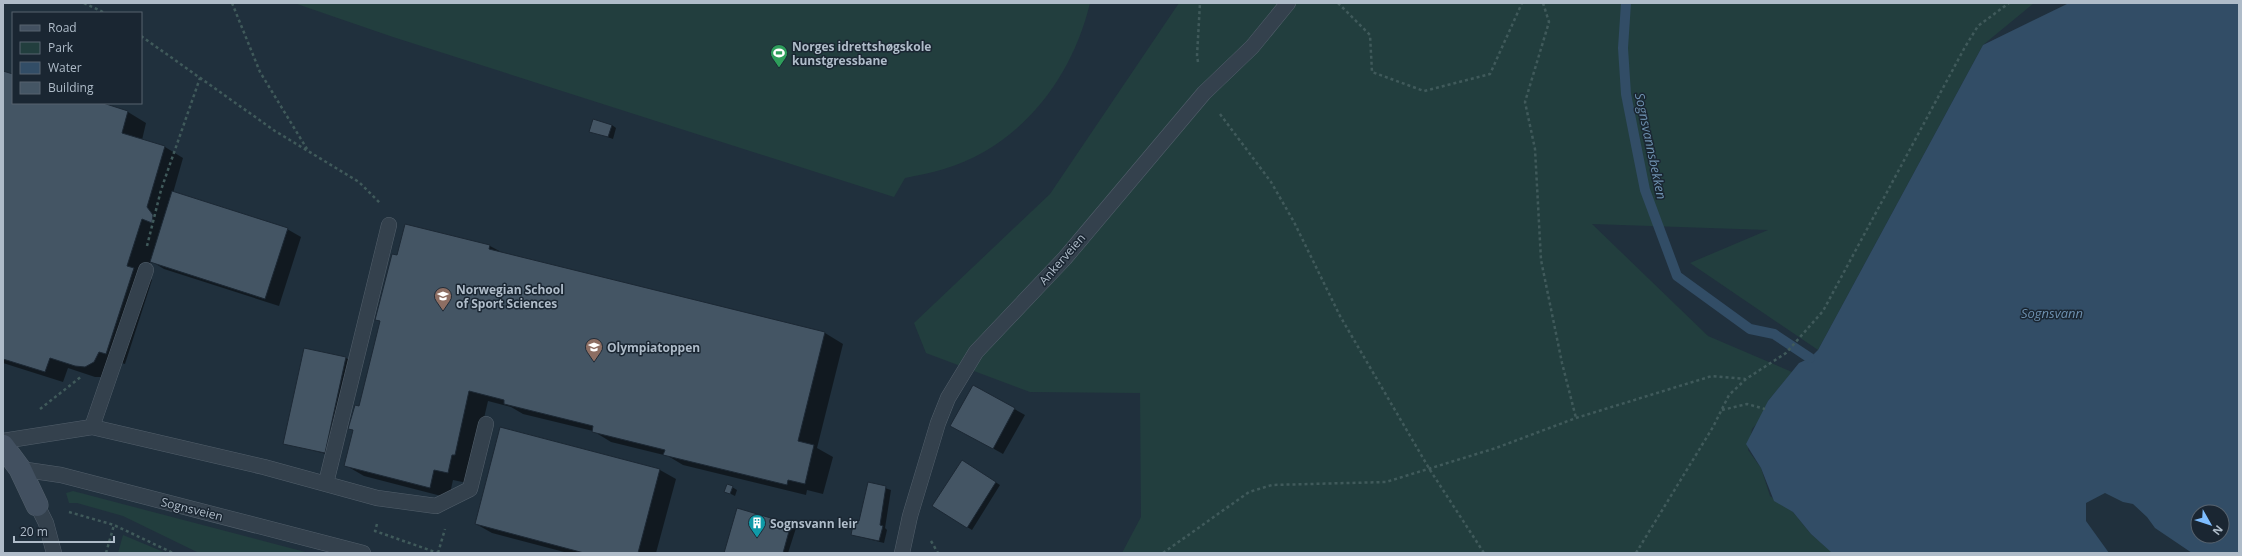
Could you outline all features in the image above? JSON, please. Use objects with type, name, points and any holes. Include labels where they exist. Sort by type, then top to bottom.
[{"type":"street","points":[[3,446],[20,469],[38,505]]},
{"type":"lane","name":"Ankerveien","points":[[902,553],[910,516],[938,423],[948,398],[976,352],[1064,258],[1204,93],[1252,47],[1288,3]]},
{"type":"lane","points":[[326,483],[389,225]]},
{"type":"lane","points":[[92,427],[146,270]]},
{"type":"lane","points":[[3,441],[92,427],[326,483],[377,498],[436,506],[470,489],[486,424]]},
{"type":"lane","name":"Sognsveien","points":[[20,469],[55,474],[363,553]]},
{"type":"lane","points":[[38,505],[46,523],[54,553]]},
{"type":"path","points":[[84,3],[103,12]]},
{"type":"path","points":[[232,3],[260,72],[308,150]]},
{"type":"path","points":[[1200,3],[1197,56],[1204,93],[1270,182],[1294,222],[1340,316],[1430,470],[1484,553]]},
{"type":"path","points":[[1338,3],[1370,34],[1372,72],[1424,91],[1490,74],[1522,3]]},
{"type":"path","points":[[1544,3],[1549,22],[1524,102],[1535,149],[1541,260],[1562,363],[1576,418]]},
{"type":"path","points":[[1636,553],[1722,410],[1729,395],[1746,379],[1786,353],[1823,311],[1978,26],[2010,3]]},
{"type":"path","points":[[142,37],[275,132],[308,150],[358,182],[377,198],[387,213],[389,225]]},
{"type":"path","points":[[147,246],[161,190],[200,78]]},
{"type":"path","points":[[39,410],[74,382],[116,354]]},
{"type":"path","points":[[1163,553],[1249,492],[1272,485],[1386,482],[1430,470],[1576,418],[1712,376],[1746,379]]},
{"type":"path","points":[[1722,410],[1747,404],[1765,409]]},
{"type":"path","points":[[65,511],[114,525],[173,553]]},
{"type":"path","points":[[384,524],[376,524],[374,531],[438,553],[445,527]]},
{"type":"path","points":[[106,553],[114,525]]},
{"type":"green space","points":[[294,3],[1090,3],[1082,31],[1056,82],[1039,106],[1019,126],[997,144],[972,158],[944,169],[905,178],[894,197],[393,37]]},
{"type":"green space","points":[[1179,3],[2034,3],[1983,45],[1818,350],[1690,263],[1768,230],[1592,224],[1708,336],[1792,372],[1768,401],[1761,419],[1752,429],[1748,450],[1761,468],[1770,496],[1793,512],[1811,534],[1833,553],[1122,553],[1141,517],[1140,393],[1030,392],[926,353],[914,323],[1050,194]]},
{"type":"green space","points":[[73,491],[309,553],[199,553],[123,516],[77,503],[69,503],[66,493]]},
{"type":"green space","points":[[123,535],[166,553],[118,553]]},
{"type":"water","name":"Sognsvann","points":[[2069,3],[2239,3],[2239,553],[2192,553],[2155,528],[2147,517],[2133,504],[2123,502],[2105,493],[2086,503],[2086,521],[2109,553],[1831,552],[1811,534],[1793,512],[1774,501],[1761,468],[1746,444],[1768,401],[1799,363],[1810,358],[1818,350],[1983,45]]},
{"type":"building","points":[[3,71],[12,74],[12,104],[106,104],[128,111],[122,133],[165,146],[147,207],[153,215],[152,223],[142,219],[127,266],[134,268],[106,354],[99,352],[94,362],[85,367],[75,366],[50,358],[45,372],[3,359]]},
{"type":"building","points":[[593,119],[612,125],[608,137],[589,132]]},
{"type":"building","points":[[172,191],[288,228],[265,299],[150,262]]},
{"type":"building","name":"Olympiatoppen","points":[[405,224],[490,245],[489,249],[825,332],[798,441],[814,445],[805,484],[788,480],[787,485],[663,455],[665,450],[592,432],[593,426],[504,404],[504,400],[469,391],[455,455],[452,455],[448,473],[434,470],[430,488],[344,466],[353,430],[348,429],[355,405],[359,406],[380,321],[375,320],[392,254],[397,255]]},
{"type":"building","points":[[304,348],[346,357],[325,453],[283,444]]},
{"type":"building","points":[[973,385],[1015,408],[993,449],[950,426]]},
{"type":"building","points":[[500,427],[660,469],[638,553],[584,553],[475,524]]},
{"type":"building","points":[[962,460],[996,482],[967,528],[932,506]]},
{"type":"building","points":[[868,482],[886,486],[880,525],[883,526],[879,541],[851,535],[854,520],[859,521]]},
{"type":"building","points":[[727,484],[733,486],[730,494],[724,492]]},
{"type":"building","name":"Sognsvann leir","points":[[737,508],[791,524],[783,553],[724,553]]},
{"type":"waterway","name":"Sognsvannsbekken","points":[[1626,3],[1623,48],[1626,94],[1645,190],[1677,276],[1750,329],[1774,334],[1810,358]]},
{"type":"place","name":"Norges idrettshøgskole kunstgressbane","points":[[779,68]]},
{"type":"place","name":"Norwegian School of Sport Sciences","points":[[443,311]]},
{"type":"place","name":"Olympiatoppen","points":[[594,362]]},
{"type":"place","name":"Sognsvann leir","points":[[757,538]]}]
